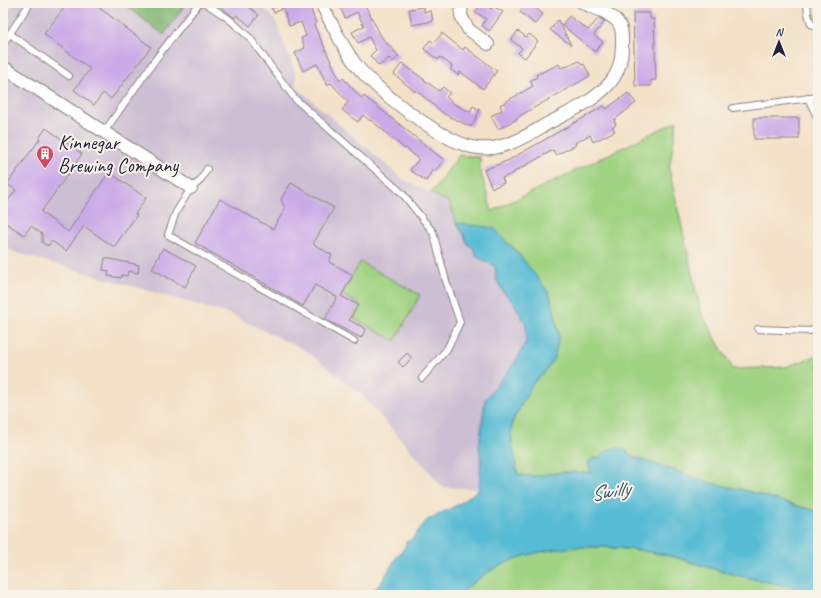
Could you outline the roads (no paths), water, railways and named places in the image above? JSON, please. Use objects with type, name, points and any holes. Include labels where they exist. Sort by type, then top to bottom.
[{"type":"street","points":[[320,3],[347,51],[357,66],[373,84],[435,130],[463,145],[478,148],[491,148],[506,145],[530,134],[588,102],[609,84],[620,64],[622,49],[622,32],[620,24],[601,11],[583,3]]},
{"type":"street","points":[[462,3],[461,16],[468,29],[488,44]]},
{"type":"street","points":[[3,67],[191,188]]},
{"type":"lane","points":[[3,44],[30,3]]},
{"type":"lane","points":[[104,132],[158,56],[199,3]]},
{"type":"lane","points":[[206,3],[229,19],[250,38],[295,99],[402,193],[433,232],[446,281],[460,322],[447,349],[422,378]]},
{"type":"lane","points":[[807,3],[808,14],[812,24],[818,27]]},
{"type":"lane","points":[[10,34],[69,76]]},
{"type":"lane","points":[[733,108],[818,97]]},
{"type":"lane","points":[[808,98],[818,119]]},
{"type":"lane","points":[[207,169],[200,181],[191,188],[176,212],[168,235],[354,342]]},
{"type":"lane","points":[[758,329],[810,331],[818,328]]},
{"type":"water","name":"Swilly","points":[[456,223],[494,228],[522,258],[549,293],[555,313],[559,337],[554,359],[544,373],[533,383],[513,420],[511,430],[512,443],[518,475],[534,476],[564,472],[591,473],[589,461],[593,458],[599,458],[611,449],[619,448],[631,456],[711,483],[744,490],[818,511],[818,591],[723,572],[671,556],[620,548],[586,547],[552,550],[514,559],[485,574],[460,595],[372,595],[397,556],[405,547],[406,542],[412,539],[427,520],[459,504],[479,489],[481,461],[479,446],[485,400],[516,361],[526,342],[526,324],[514,303],[504,293],[496,279],[495,266],[477,257],[474,249],[467,243],[464,235]]},
{"type":"place","name":"Kinnegar Brewing Company","points":[[45,169]]}]
